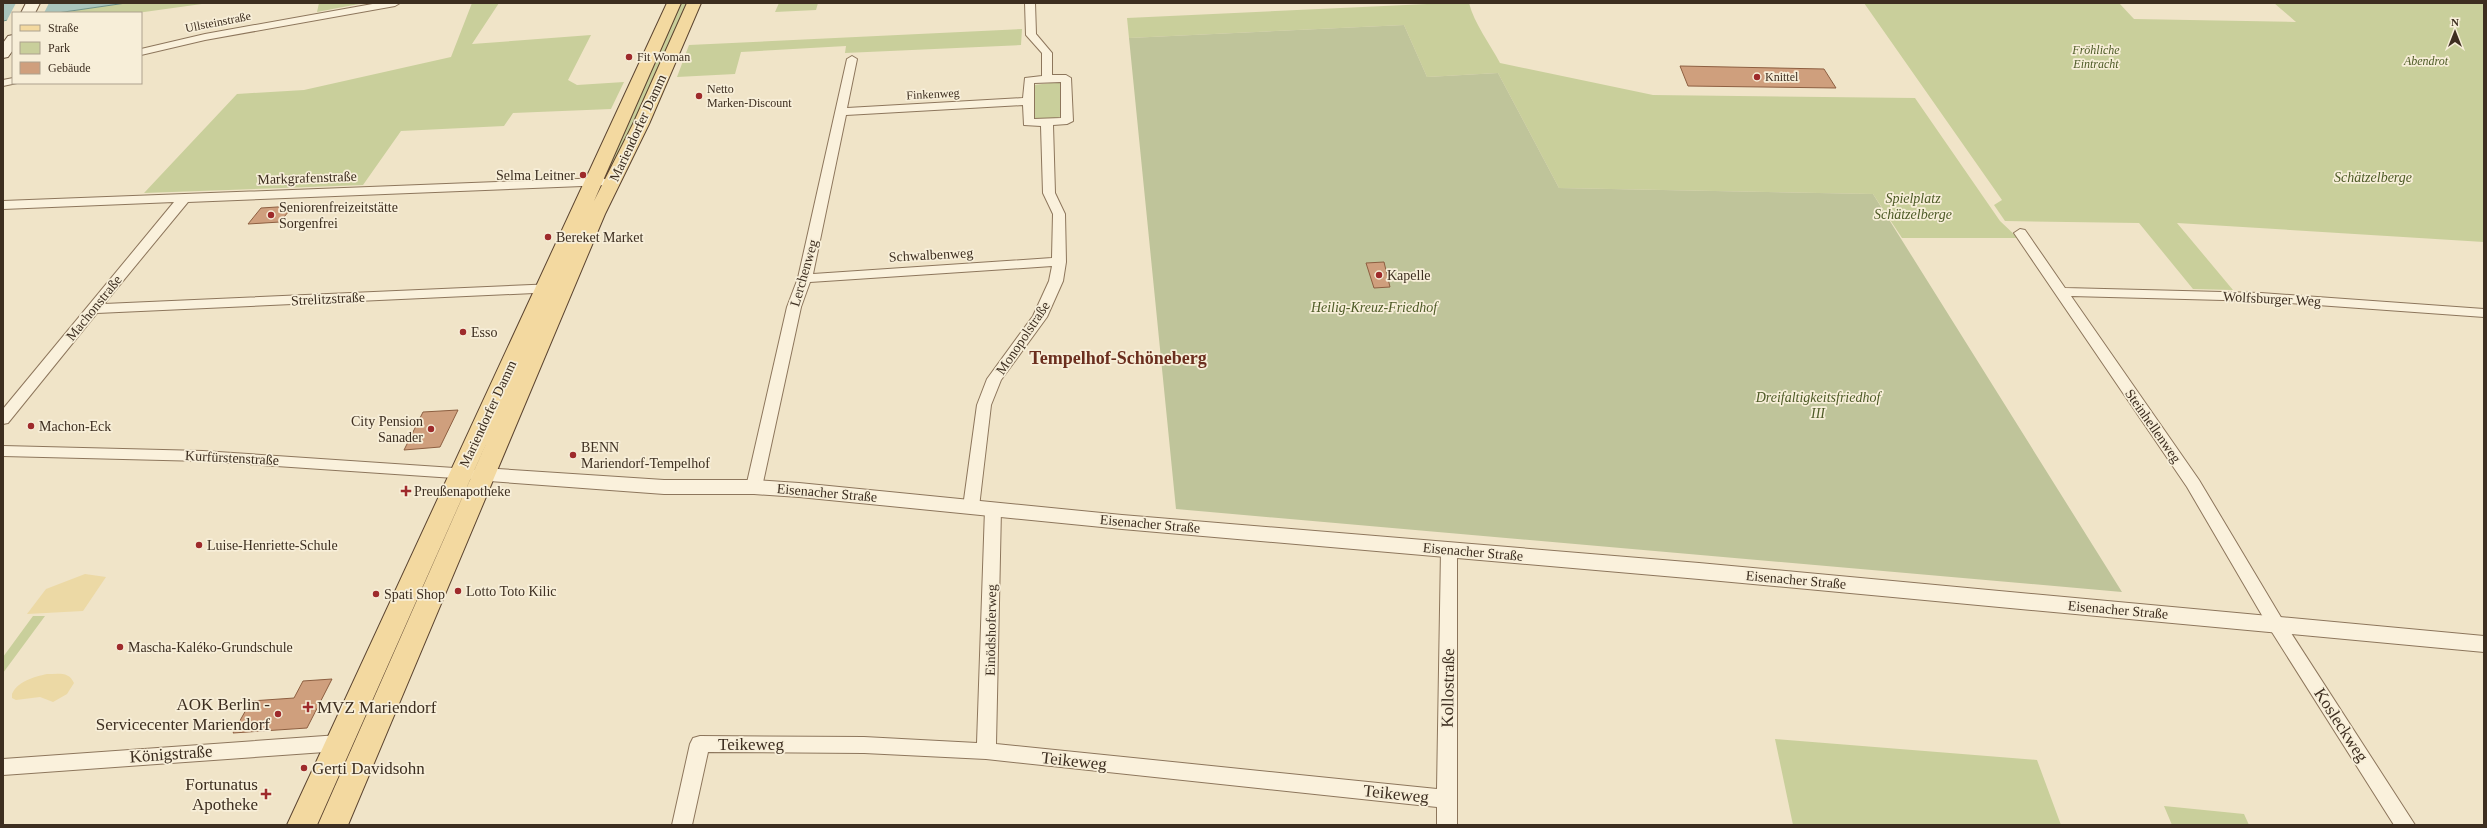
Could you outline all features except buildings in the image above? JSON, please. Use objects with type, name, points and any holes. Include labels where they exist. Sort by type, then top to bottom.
[{"type":"main road","points":[[28,12],[33,3]]},
{"type":"main road","name":"Mariendorfer Damm","points":[[555,288],[592,182],[674,3]]},
{"type":"main road","name":"Mariendorfer Damm","points":[[302,825],[339,743],[471,475],[555,288],[641,124],[694,3]]},
{"type":"main road","points":[[3,54],[12,40]]},
{"type":"main road","name":"Mariendorfer Damm","points":[[333,825],[471,475]]},
{"type":"street","name":"Ullsteinstraße","points":[[142,52],[205,37],[395,3]]},
{"type":"street","points":[[1030,3],[1031,35],[1047,53],[1048,79]]},
{"type":"street","name":"Lerchenweg","points":[[754,487],[794,306],[805,278],[852,59]]},
{"type":"street","points":[[1066,78],[1068,121],[1028,123],[1028,80],[1048,79],[1066,78]]},
{"type":"street","name":"Finkenweg","points":[[840,112],[1028,101]]},
{"type":"street","name":"Monopolstraße","points":[[971,507],[984,404],[988,390],[1046,306],[1056,281],[1059,262],[1059,214],[1049,193],[1047,122]]},
{"type":"street","name":"Markgrafenstraße","points":[[5,207],[184,198],[612,181]]},
{"type":"street","name":"Machonstraße","points":[[3,419],[184,198]]},
{"type":"street","name":"Steinhellenweg","points":[[2020,233],[2193,484],[2276,624]]},
{"type":"street","name":"Schwalbenweg","points":[[805,278],[1059,262]]},
{"type":"street","name":"Strelitzstraße","points":[[93,309],[555,288]]},
{"type":"street","name":"Wolfsburger Weg","points":[[2061,292],[2261,297],[2484,313]]},
{"type":"street","name":"Kurfürstenstraße","points":[[3,451],[203,456],[471,475]]},
{"type":"street","name":"Eisenacher Straße","points":[[471,475],[664,487],[754,487],[2484,644]]},
{"type":"street","name":"Einödshoferweg","points":[[986,751],[993,509]]},
{"type":"street","name":"Kollostraße","points":[[1447,825],[1450,550]]},
{"type":"street","name":"Kosleckweg","points":[[2276,624],[2405,825]]},
{"type":"street","name":"Königstraße","points":[[3,767],[339,743]]},
{"type":"street","name":"Teikeweg","points":[[682,825],[700,744],[864,745],[986,751],[1447,799]]},
{"type":"green space","points":[[126,3],[209,3],[142,12],[64,12]]},
{"type":"green space","points":[[319,3],[364,3],[317,12]]},
{"type":"green space","points":[[472,3],[499,3],[472,44],[591,35],[568,80],[577,85],[624,82],[611,109],[513,113],[504,126],[401,131],[363,185],[144,193],[237,94],[304,90],[451,57]]},
{"type":"green space","points":[[680,3],[687,3],[653,81],[610,171],[606,171]]},
{"type":"green space","points":[[779,3],[818,3],[816,10],[775,12]]},
{"type":"green space","name":"Spielplatz Schätzelberge","points":[[1469,3],[1478,26],[1500,63],[1653,95],[1915,98],[2000,221],[2018,238],[1902,238],[1873,194],[1559,188],[1498,73],[1427,77],[1404,25],[1129,38],[1127,18]]},
{"type":"green space","points":[[1864,3],[2119,3],[2134,19],[2296,22],[2274,3],[2484,3],[2484,242],[2177,223],[2233,290],[2193,289],[2139,223],[2005,221],[1994,205],[2002,200]]},
{"type":"green space","points":[[1404,25],[1427,77],[1498,73],[1559,188],[1873,194],[2122,592],[1176,509],[1129,38]]},
{"type":"green space","points":[[1022,29],[1021,45],[845,53],[846,46],[741,52],[735,74],[677,77],[689,45]]},
{"type":"green space","points":[[1059,82],[1062,84],[1063,114],[1057,119],[1035,118],[1033,116],[1034,85]]},
{"type":"green space","points":[[33,616],[45,616],[3,673],[3,657]]},
{"type":"green space","points":[[1775,739],[2037,760],[2061,825],[1793,825]]},
{"type":"green space","points":[[2164,806],[2244,814],[2249,825],[2172,825]]},
{"type":"sand","points":[[85,574],[106,577],[83,611],[27,614],[46,589]]},
{"type":"sand","points":[[47,674],[66,675],[72,679],[74,683],[67,694],[53,702],[40,697],[16,700],[12,698],[12,694],[22,683],[32,678]]},
{"type":"water","points":[[3,3],[126,3],[64,12],[12,12],[12,19],[3,21]]},
{"type":"pier","points":[[16,3],[49,3],[44,12],[12,12],[12,21],[6,22]]},
{"type":"place","name":"Fit Woman","points":[[629,57]]},
{"type":"place","name":"Knittel","points":[[1757,77]]},
{"type":"place","name":"Netto Marken-Discount","points":[[699,96]]},
{"type":"place","name":"Selma Leitner","points":[[583,175]]},
{"type":"place","name":"Seniorenfreizeitstätte Sorgenfrei","points":[[271,215]]},
{"type":"place","name":"Bereket Market","points":[[548,237]]},
{"type":"place","name":"Kapelle","points":[[1379,275]]},
{"type":"place","name":"Esso","points":[[463,332]]},
{"type":"place","name":"Machon-Eck","points":[[31,426]]},
{"type":"place","name":"City Pension Sanader","points":[[431,429]]},
{"type":"place","name":"BENN Mariendorf-Tempelhof","points":[[573,455]]},
{"type":"place","name":"Preußenapotheke","points":[[406,491]]},
{"type":"place","name":"Luise-Henriette-Schule","points":[[199,545]]},
{"type":"place","name":"Lotto Toto Kilic","points":[[458,591]]},
{"type":"place","name":"Spati Shop","points":[[376,594]]},
{"type":"place","name":"Mascha-Kaléko-Grundschule","points":[[120,647]]},
{"type":"place","name":"MVZ Mariendorf","points":[[308,707]]},
{"type":"place","name":"AOK Berlin - Servicecenter Mariendorf","points":[[278,714]]},
{"type":"place","name":"Gerti Davidsohn","points":[[304,768]]},
{"type":"place","name":"Fortunatus Apotheke","points":[[266,794]]},
{"type":"district","name":"Tempelhof-Schöneberg","points":[[1118,358]]},
{"type":"park label","name":"Fröhliche Eintracht","points":[[2096,57]]},
{"type":"park label","name":"Abendrot","points":[[2426,61]]},
{"type":"park label","name":"Schätzelberge","points":[[2373,177]]},
{"type":"park label","name":"Heilig-Kreuz-Friedhof","points":[[1374,307]]},
{"type":"park label","name":"Dreifaltigkeitsfriedhof III","points":[[1818,406]]}]
